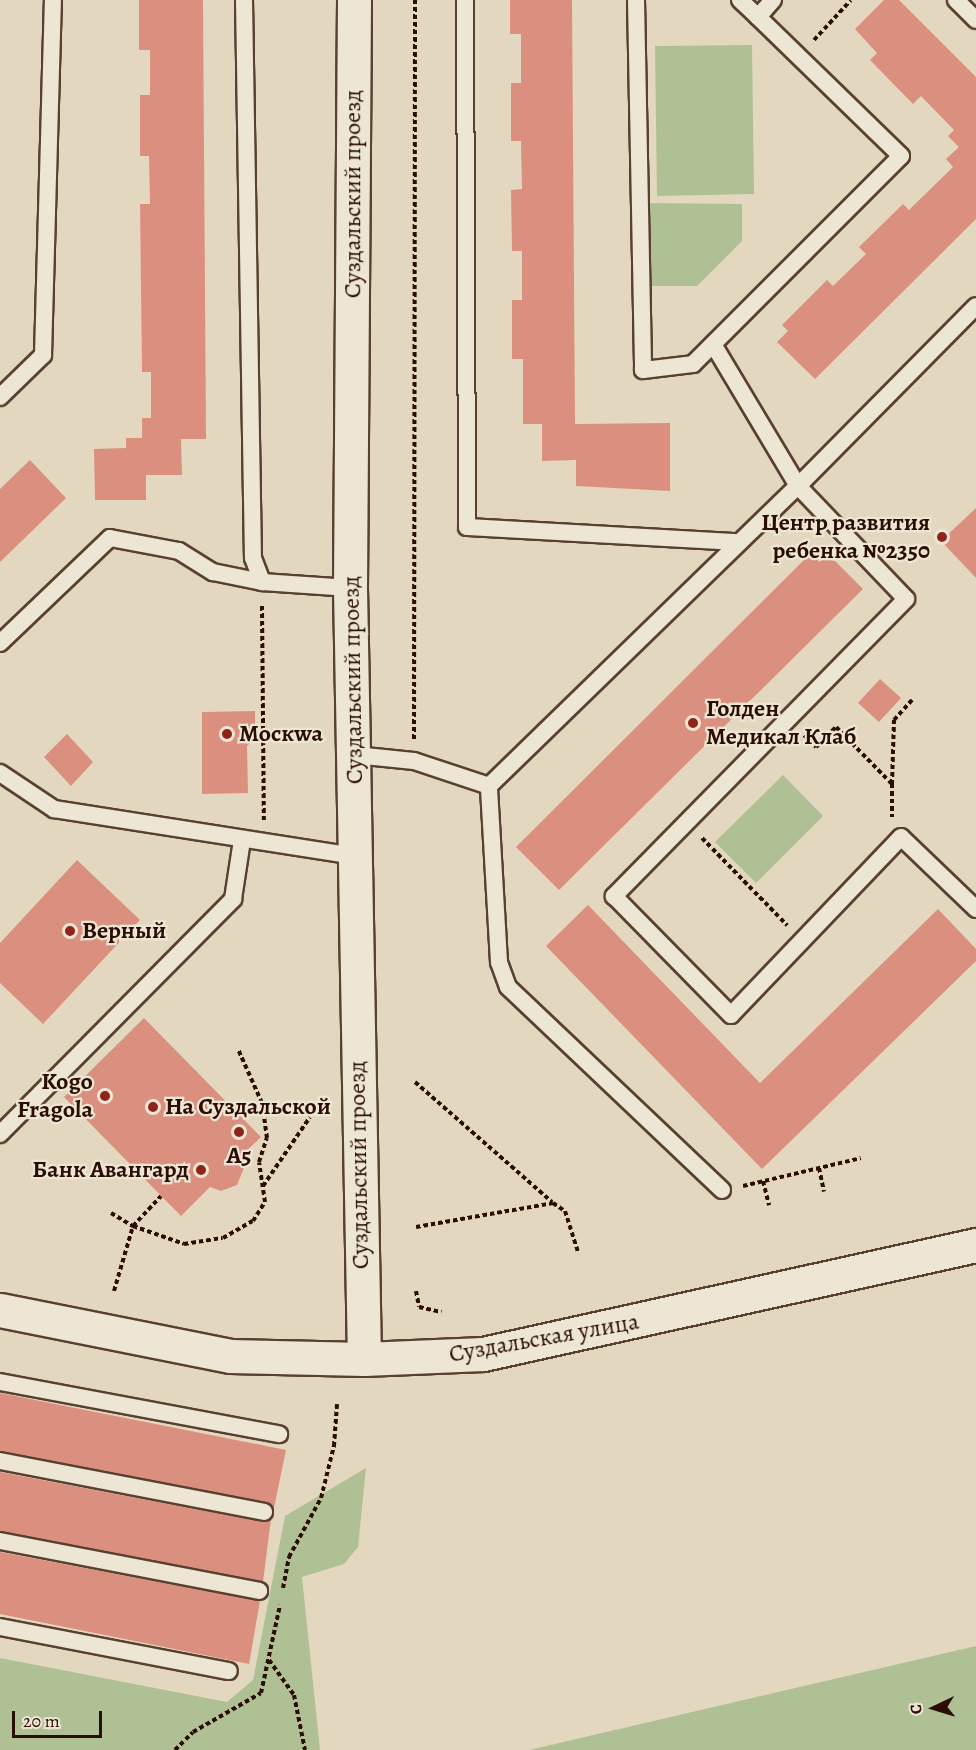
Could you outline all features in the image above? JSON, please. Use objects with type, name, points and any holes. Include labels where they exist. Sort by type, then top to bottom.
[{"type":"street","name":"Суздальский проезд","points":[[354,0],[350,588],[364,1359]]},
{"type":"street","name":"Суздальская улица","points":[[0,1310],[230,1356],[364,1359],[483,1354],[547,1342],[976,1245]]},
{"type":"lane","points":[[0,397],[43,355],[53,0]]},
{"type":"lane","points":[[244,0],[253,558],[262,582]]},
{"type":"lane","points":[[465,0],[467,527],[739,542]]},
{"type":"lane","points":[[636,0],[643,370],[693,364],[901,156],[740,0]]},
{"type":"lane","points":[[758,17],[773,0]]},
{"type":"lane","points":[[956,0],[976,20]]},
{"type":"lane","points":[[722,1191],[508,987],[499,963],[489,786],[798,486],[976,306]]},
{"type":"lane","points":[[713,344],[798,486],[906,599],[789,721],[614,896],[731,1016],[901,837],[976,909]]},
{"type":"lane","points":[[0,643],[110,538],[179,551],[213,572],[262,582],[350,588]]},
{"type":"lane","points":[[354,755],[414,761],[489,786]]},
{"type":"lane","points":[[0,773],[54,809],[264,845],[355,856]]},
{"type":"lane","points":[[0,1134],[233,899],[242,840]]},
{"type":"lane","points":[[0,1382],[279,1434]]},
{"type":"lane","points":[[0,1461],[264,1512]]},
{"type":"lane","points":[[0,1541],[259,1592]]},
{"type":"lane","points":[[0,1627],[229,1671]]},
{"type":"path","points":[[414,761],[415,0]]},
{"type":"path","points":[[799,56],[851,0]]},
{"type":"path","points":[[262,582],[264,845]]},
{"type":"path","points":[[891,848],[894,720],[912,700]]},
{"type":"path","points":[[789,721],[816,747],[836,728],[892,784]]},
{"type":"path","points":[[687,823],[802,940]]},
{"type":"path","points":[[111,1213],[133,1226],[184,1244],[224,1238],[254,1221],[265,1202],[259,1162],[267,1138],[262,1103],[238,1048]]},
{"type":"path","points":[[415,1082],[553,1203],[565,1210],[578,1252]]},
{"type":"path","points":[[263,1187],[310,1117]]},
{"type":"path","points":[[722,1191],[861,1158]]},
{"type":"path","points":[[819,1168],[824,1191]]},
{"type":"path","points":[[763,1181],[769,1205]]},
{"type":"path","points":[[114,1291],[133,1226],[161,1196]]},
{"type":"path","points":[[416,1227],[553,1203]]},
{"type":"path","points":[[416,1291],[419,1307],[441,1312]]},
{"type":"path","points":[[268,1659],[294,1695],[305,1750]]},
{"type":"green space","points":[[752,45],[754,194],[657,196],[655,46]]},
{"type":"green space","points":[[646,203],[742,204],[742,241],[697,286],[645,286]]},
{"type":"green space","points":[[783,775],[823,816],[756,883],[715,842]]},
{"type":"green space","points":[[366,1468],[358,1547],[344,1564],[302,1577],[320,1750],[0,1750],[0,1658],[227,1702],[253,1680],[285,1516]]},
{"type":"green space","points":[[976,1646],[976,1750],[529,1750]]},
{"type":"building","points":[[139,0],[203,0],[206,439],[181,439],[182,475],[146,475],[146,500],[95,500],[94,449],[126,448],[126,438],[142,438],[142,418],[151,418],[151,372],[142,372],[140,204],[150,204],[149,156],[140,156],[140,95],[150,95],[150,50],[139,50]]},
{"type":"building","points":[[510,0],[572,0],[575,424],[670,423],[670,491],[576,486],[576,460],[542,461],[542,424],[523,424],[523,359],[512,359],[512,300],[522,300],[522,251],[512,251],[511,190],[522,189],[521,141],[511,141],[511,83],[521,83],[521,34],[510,34]]},
{"type":"building","points":[[884,0],[899,0],[976,77],[976,219],[815,379],[777,342],[788,331],[782,325],[827,280],[833,286],[866,254],[859,247],[903,204],[909,210],[953,167],[946,159],[959,147],[948,136],[954,130],[921,96],[913,104],[870,60],[877,53],[855,29]]},
{"type":"building","points":[[30,460],[66,498],[0,562],[0,489]]},
{"type":"building","points":[[976,508],[976,578],[941,541]]},
{"type":"building","points":[[819,545],[863,589],[559,890],[516,847]]},
{"type":"building","points":[[880,679],[901,698],[879,722],[858,703]]},
{"type":"building","points":[[255,711],[255,738],[247,746],[248,793],[202,794],[202,712]]},
{"type":"building","points":[[67,734],[93,762],[71,786],[44,757]]},
{"type":"building","name":"Верный","points":[[77,860],[140,920],[43,1024],[0,983],[0,943]]},
{"type":"building","points":[[588,905],[760,1083],[938,909],[976,949],[976,961],[762,1169],[546,946]]},
{"type":"building","name":"На Суздальской","points":[[144,1018],[261,1137],[240,1157],[244,1168],[237,1185],[221,1191],[210,1187],[181,1216],[64,1097]]},
{"type":"building","points":[[0,1393],[286,1450],[274,1508],[266,1502],[0,1451]]},
{"type":"building","points":[[0,1472],[262,1522],[271,1519],[263,1582],[0,1531]]},
{"type":"building","points":[[0,1552],[260,1601],[249,1664],[0,1614]]},
{"type":"place","name":"Центр развития ребенка №2350","points":[[942,537]]},
{"type":"place","name":"Голден Медикал Клаб","points":[[693,723]]},
{"type":"place","name":"Москwa","points":[[227,734]]},
{"type":"place","name":"Верный","points":[[70,931]]},
{"type":"place","name":"Kogo Fragola","points":[[105,1096]]},
{"type":"place","name":"На Суздальской","points":[[153,1107]]},
{"type":"place","name":"А5","points":[[239,1132]]},
{"type":"place","name":"Банк Авангард","points":[[201,1170]]}]
